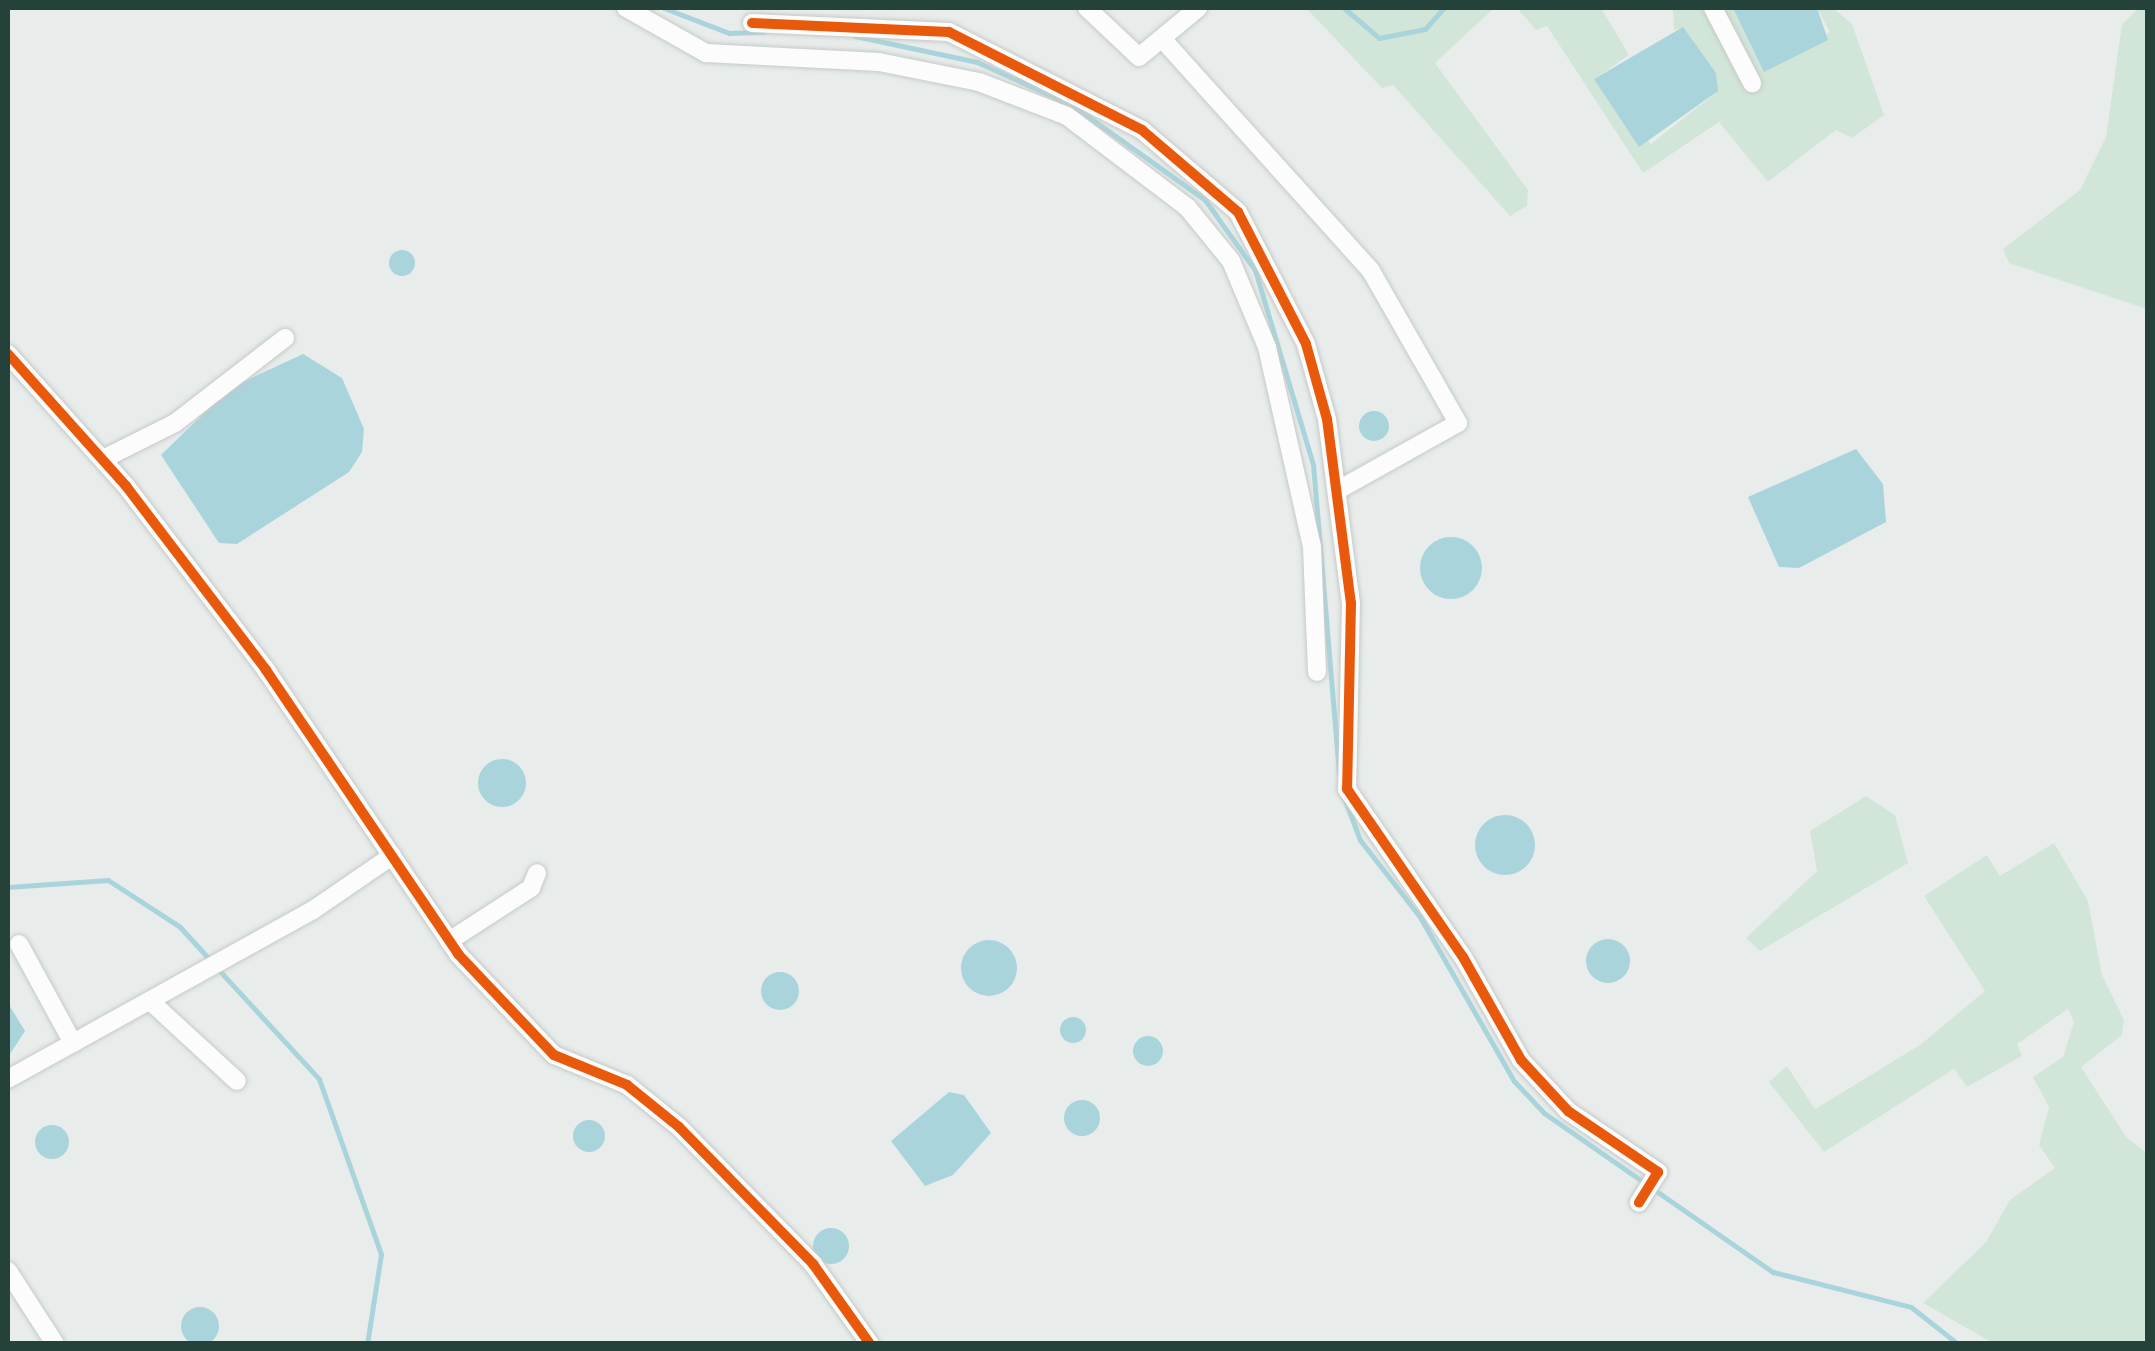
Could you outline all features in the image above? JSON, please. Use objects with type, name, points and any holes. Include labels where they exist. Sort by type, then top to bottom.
[{"type":"street","points":[[626,8],[706,54],[879,62],[980,82],[1080,124],[1187,207],[1231,261],[1267,347],[1312,547],[1318,672]]},
{"type":"street","points":[[1087,8],[1139,57],[1165,42],[1198,8]]},
{"type":"street","points":[[1713,8],[1752,84]]},
{"type":"street","points":[[752,23],[948,32],[1142,130],[1238,212],[1274,272],[1306,344],[1340,489],[1351,603],[1347,789],[1464,957],[1521,1060],[1568,1111],[1658,1172],[1646,1191]]},
{"type":"street","points":[[1165,42],[1370,271],[1458,423],[1340,489]]},
{"type":"street","points":[[103,458],[174,423],[286,338]]},
{"type":"street","points":[[8,354],[103,458],[266,670],[449,941],[554,1054],[627,1085],[679,1127],[813,1264],[870,1344]]},
{"type":"street","points":[[8,1079],[150,1001],[392,856]]},
{"type":"street","points":[[449,941],[531,888],[537,872]]},
{"type":"street","points":[[19,944],[73,1043]]},
{"type":"street","points":[[150,1001],[237,1081]]},
{"type":"street","points":[[8,1271],[55,1344]]},
{"type":"green space","points":[[1306,8],[1494,8],[1435,63],[1528,190],[1527,206],[1510,216],[1393,85],[1382,88]]},
{"type":"green space","points":[[1517,8],[1601,8],[1629,55],[1594,79],[1651,144],[1718,91],[1683,28],[1674,30],[1673,8],[1733,8],[1764,71],[1830,32],[1817,8],[1833,8],[1852,24],[1884,115],[1852,138],[1836,130],[1768,182],[1719,122],[1643,173],[1547,26],[1536,30]]},
{"type":"green space","points":[[2139,8],[2148,8],[2147,309],[2009,263],[2003,249],[2080,190],[2106,137],[2122,24]]},
{"type":"green space","points":[[1866,796],[1895,815],[1908,863],[1760,951],[1746,938],[1817,871],[1810,831]]},
{"type":"green space","points":[[2054,843],[2088,901],[2102,975],[2124,1020],[2122,1035],[2081,1067],[2127,1138],[2147,1153],[2147,1343],[1993,1343],[1923,1303],[1986,1242],[2010,1200],[2055,1168],[2039,1145],[2049,1107],[2033,1077],[2063,1057],[2074,1022],[2068,1009],[2017,1044],[2022,1056],[1967,1087],[1954,1069],[1824,1152],[1769,1082],[1787,1066],[1815,1109],[1920,1045],[1985,991],[1924,896],[1987,855],[2000,876]]},
{"type":"water","points":[[1733,8],[1817,8],[1828,40],[1764,72]]},
{"type":"water","points":[[1683,27],[1716,73],[1718,91],[1639,147],[1594,79]]},
{"type":"water","points":[[402,250],[411,254],[415,263],[411,272],[402,276],[393,272],[389,263],[393,254]]},
{"type":"water","points":[[303,354],[342,378],[364,429],[362,452],[349,472],[237,544],[219,543],[161,455],[230,388]]},
{"type":"water","points":[[1374,411],[1388,420],[1389,426],[1380,440],[1374,441],[1360,432],[1359,426],[1368,412]]},
{"type":"water","points":[[1856,449],[1883,484],[1886,522],[1799,568],[1779,567],[1748,497]]},
{"type":"water","points":[[1451,537],[1473,546],[1482,568],[1473,590],[1451,599],[1429,590],[1420,568],[1429,546]]},
{"type":"water","points":[[502,759],[519,766],[526,783],[519,800],[502,807],[485,800],[478,783],[485,766]]},
{"type":"water","points":[[1505,815],[1526,824],[1535,845],[1526,866],[1505,875],[1484,866],[1475,845],[1484,824]]},
{"type":"water","points":[[1608,939],[1624,945],[1630,961],[1624,977],[1608,983],[1592,977],[1586,961],[1592,945]]},
{"type":"water","points":[[989,940],[1009,948],[1017,968],[1009,988],[989,996],[969,988],[961,968],[969,948]]},
{"type":"water","points":[[780,972],[793,978],[799,991],[793,1004],[780,1010],[767,1004],[761,991],[767,978]]},
{"type":"water","points":[[8,1003],[25,1031],[8,1057]]},
{"type":"water","points":[[1073,1017],[1082,1021],[1086,1030],[1082,1039],[1073,1043],[1064,1039],[1060,1030],[1064,1021]]},
{"type":"water","points":[[1148,1036],[1159,1040],[1163,1051],[1159,1062],[1148,1066],[1137,1062],[1133,1051],[1137,1040]]},
{"type":"water","points":[[949,1092],[964,1095],[991,1133],[953,1175],[925,1186],[891,1141]]},
{"type":"water","points":[[1082,1100],[1094,1106],[1100,1118],[1094,1130],[1082,1136],[1070,1130],[1064,1118],[1070,1106]]},
{"type":"water","points":[[589,1120],[600,1125],[605,1136],[600,1147],[589,1152],[578,1147],[573,1136],[578,1125]]},
{"type":"water","points":[[52,1125],[64,1130],[69,1142],[64,1154],[52,1159],[40,1154],[35,1142],[40,1130]]},
{"type":"water","points":[[831,1228],[844,1233],[849,1246],[844,1259],[831,1264],[818,1259],[813,1246],[818,1233]]},
{"type":"water","points":[[200,1307],[213,1313],[219,1326],[213,1339],[200,1345],[187,1339],[181,1326],[187,1313]]},
{"type":"waterway","points":[[664,8],[729,33],[764,32]]},
{"type":"waterway","points":[[1344,8],[1379,38],[1425,29],[1444,8]]},
{"type":"waterway","points":[[855,36],[977,62],[1072,105],[1205,200],[1255,270],[1313,464],[1339,774]]},
{"type":"waterway","points":[[1343,795],[1360,840],[1420,917],[1514,1081],[1544,1113],[1773,1272],[1911,1307],[1958,1344]]},
{"type":"waterway","points":[[8,887],[108,880],[180,927],[210,960]]},
{"type":"waterway","points":[[217,968],[319,1079],[381,1254],[367,1344]]},
{"type":"cycle path","points":[[752,23],[949,32],[1142,130],[1238,212],[1306,344],[1327,419],[1351,603],[1347,789],[1463,957],[1521,1060],[1568,1111],[1658,1172],[1639,1203]]},
{"type":"cycle path","points":[[8,354],[126,486],[266,670],[458,954],[554,1055],[627,1085],[679,1127],[813,1264],[870,1344]]}]
